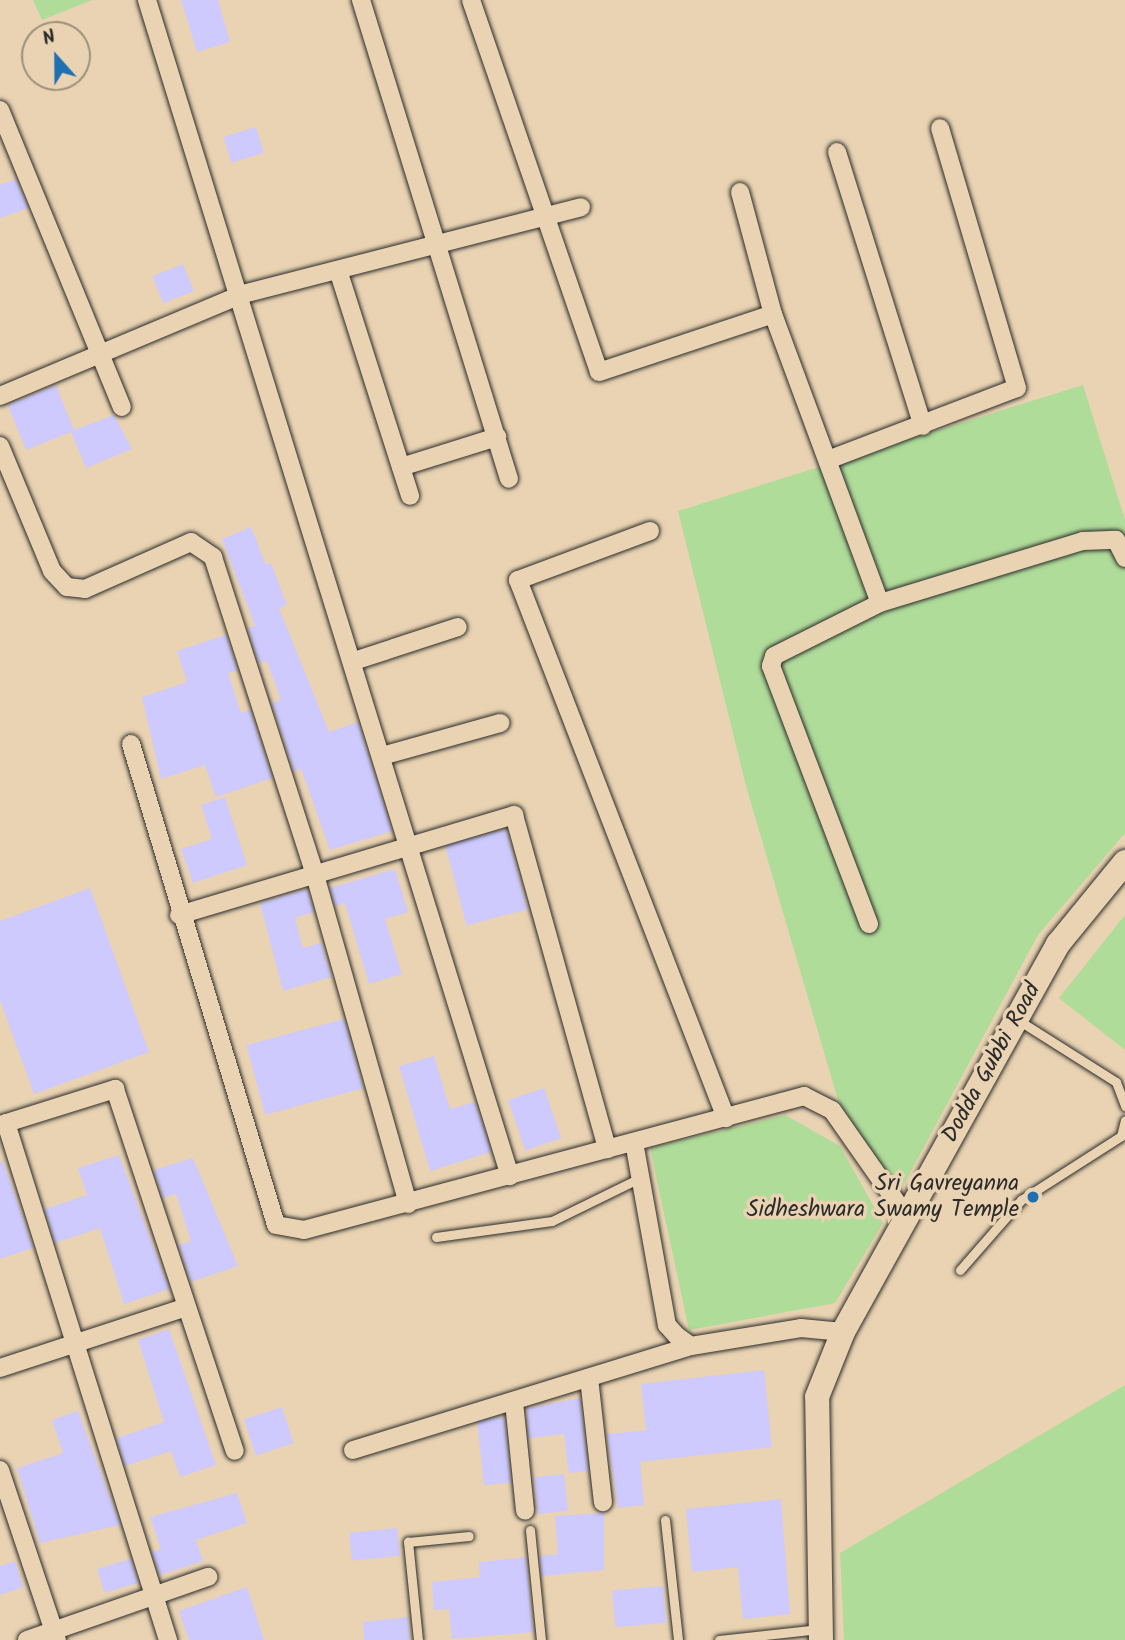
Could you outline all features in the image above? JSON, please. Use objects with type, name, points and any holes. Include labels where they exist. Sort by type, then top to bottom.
[{"type":"street","points":[[147,0],[243,294],[509,1176]]},
{"type":"street","points":[[361,0],[441,244],[509,479]]},
{"type":"street","points":[[471,0],[599,372],[774,314]]},
{"type":"street","points":[[0,110],[122,407]]},
{"type":"street","points":[[828,460],[1017,388],[940,128]]},
{"type":"street","points":[[837,152],[923,426]]},
{"type":"street","points":[[740,192],[774,314],[880,603]]},
{"type":"street","points":[[0,396],[243,294],[581,207]]},
{"type":"street","points":[[338,270],[410,496]]},
{"type":"street","points":[[401,467],[497,438]]},
{"type":"street","points":[[0,446],[52,571],[67,587],[85,590],[191,542],[213,556],[315,875],[408,1204]]},
{"type":"street","points":[[650,531],[518,580],[726,1118]]},
{"type":"street","points":[[869,924],[771,666],[782,648],[880,603],[1100,537],[1116,540],[1125,558]]},
{"type":"street","points":[[355,661],[458,627]]},
{"type":"street","points":[[382,756],[500,723]]},
{"type":"street","points":[[131,744],[180,915],[276,1225],[304,1230],[804,1096],[816,1099],[832,1110],[907,1217]]},
{"type":"street","points":[[180,915],[514,815],[607,1149]]},
{"type":"street","name":"Dodda Gubbi Road","points":[[821,1635],[817,1397],[843,1332],[1058,944],[1125,862]]},
{"type":"street","points":[[168,1640],[3,1124],[115,1089],[184,1308],[235,1451]]},
{"type":"street","points":[[634,1142],[667,1325],[691,1346]]},
{"type":"street","points":[[0,1368],[184,1308]]},
{"type":"street","points":[[353,1450],[691,1346],[801,1328],[843,1332]]},
{"type":"street","points":[[589,1378],[603,1502]]},
{"type":"street","points":[[514,1402],[524,1510]]},
{"type":"street","points":[[0,1470],[56,1635]]},
{"type":"street","points":[[27,1640],[56,1635],[153,1595],[208,1577]]},
{"type":"lane","points":[[1017,1019],[1116,1082],[1125,1107]]},
{"type":"lane","points":[[960,1270],[1021,1200],[1121,1136],[1125,1120]]},
{"type":"lane","points":[[436,1237],[552,1221],[642,1177]]},
{"type":"lane","points":[[665,1520],[678,1640]]},
{"type":"lane","points":[[530,1530],[541,1640]]},
{"type":"lane","points":[[418,1640],[408,1542],[468,1536]]},
{"type":"lane","points":[[719,1640],[821,1635]]},
{"type":"green space","points":[[33,0],[92,0],[42,20]]},
{"type":"green space","points":[[1083,385],[1125,520],[1125,833],[1038,935],[898,1195],[838,1100],[746,786],[678,511]]},
{"type":"green space","points":[[1125,915],[1125,1050],[1059,998]]},
{"type":"green space","points":[[785,1115],[840,1146],[883,1223],[835,1303],[689,1330],[650,1148]]},
{"type":"green space","points":[[1125,1385],[1125,1640],[844,1640],[840,1553]]},
{"type":"building","points":[[181,0],[218,0],[230,42],[197,52]]},
{"type":"building","points":[[256,127],[264,153],[231,163],[223,137]]},
{"type":"building","points":[[16,179],[28,208],[0,218],[0,185]]},
{"type":"building","points":[[183,264],[194,291],[163,303],[152,276]]},
{"type":"building","points":[[56,385],[74,430],[114,415],[132,449],[86,468],[71,432],[26,450],[8,405]]},
{"type":"building","points":[[251,527],[266,565],[271,563],[287,605],[279,608],[329,732],[358,722],[392,831],[330,850],[301,769],[294,771],[272,703],[281,700],[267,661],[259,663],[248,628],[255,626],[222,539]]},
{"type":"building","points":[[226,635],[237,670],[228,673],[241,713],[250,710],[272,778],[216,797],[205,765],[161,779],[142,697],[187,682],[177,651]]},
{"type":"building","points":[[225,797],[247,865],[193,883],[181,849],[212,839],[201,805]]},
{"type":"building","points":[[506,829],[527,909],[467,925],[445,845]]},
{"type":"building","points":[[395,869],[408,912],[385,919],[402,974],[369,984],[345,903],[336,906],[330,888]]},
{"type":"building","points":[[90,888],[149,1052],[34,1094],[0,1000],[0,921]]},
{"type":"building","points":[[307,889],[314,912],[295,918],[303,948],[321,943],[331,977],[283,991],[260,903]]},
{"type":"building","points":[[344,1019],[363,1089],[265,1115],[246,1045]]},
{"type":"building","points":[[434,1056],[450,1109],[475,1102],[491,1152],[430,1171],[399,1066]]},
{"type":"building","points":[[544,1088],[561,1138],[525,1150],[508,1100]]},
{"type":"building","points":[[119,1155],[169,1289],[124,1304],[100,1228],[55,1243],[45,1209],[87,1195],[78,1168]]},
{"type":"building","points":[[193,1158],[238,1266],[191,1282],[179,1245],[191,1241],[176,1194],[163,1198],[154,1170]]},
{"type":"building","points":[[3,1161],[33,1248],[0,1259],[0,1162]]},
{"type":"building","points":[[169,1329],[216,1465],[180,1477],[171,1451],[125,1466],[117,1438],[164,1422],[138,1340]]},
{"type":"building","points":[[764,1370],[772,1447],[640,1462],[644,1505],[618,1508],[607,1434],[646,1430],[641,1384]]},
{"type":"building","points":[[580,1398],[588,1471],[569,1473],[564,1434],[529,1438],[528,1408]]},
{"type":"building","points":[[282,1407],[294,1443],[256,1456],[244,1419]]},
{"type":"building","points":[[78,1411],[120,1525],[40,1543],[17,1468],[63,1453],[52,1420]]},
{"type":"building","points":[[504,1417],[511,1483],[484,1485],[477,1420]]},
{"type":"building","points":[[564,1474],[568,1511],[538,1514],[534,1477]]},
{"type":"building","points":[[237,1493],[247,1523],[196,1540],[203,1561],[160,1575],[152,1552],[161,1549],[150,1517]]},
{"type":"building","points":[[781,1499],[790,1614],[743,1619],[738,1567],[692,1572],[686,1509]]},
{"type":"building","points":[[604,1513],[604,1570],[542,1576],[540,1556],[558,1554],[555,1516]]},
{"type":"building","points":[[397,1528],[400,1556],[352,1561],[349,1533]]},
{"type":"building","points":[[526,1557],[533,1632],[452,1639],[449,1609],[434,1610],[432,1582],[480,1577],[479,1562]]},
{"type":"building","points":[[131,1559],[138,1583],[104,1593],[97,1569]]},
{"type":"building","points":[[15,1561],[23,1587],[0,1595],[0,1566]]},
{"type":"building","points":[[663,1586],[666,1623],[615,1627],[612,1590]]},
{"type":"building","points":[[247,1587],[264,1640],[189,1640],[179,1611]]},
{"type":"building","points":[[408,1617],[410,1640],[364,1640],[363,1622]]},
{"type":"place","name":"Sri Gavreyanna Sidheshwara Swamy Temple","points":[[1033,1197]]}]
